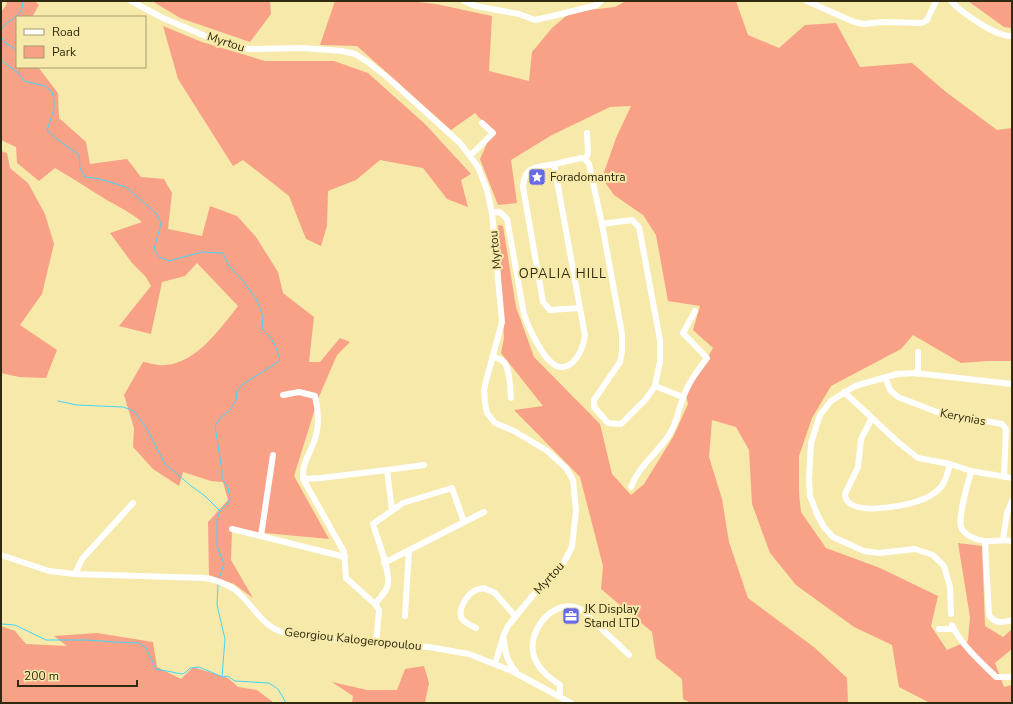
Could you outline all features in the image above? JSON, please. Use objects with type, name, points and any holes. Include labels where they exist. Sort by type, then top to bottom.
[{"type":"street","name":"Myrtou","points":[[131,1],[163,18],[210,38],[248,49],[303,48],[342,51],[355,54],[387,77],[460,143],[478,167],[487,190],[492,213],[502,322],[484,389],[487,413],[495,423],[514,431],[546,450],[566,468],[573,480],[576,510],[572,548],[563,564],[515,616],[504,634],[495,664]]},
{"type":"street","points":[[464,1],[476,6],[519,14],[535,20],[597,5],[601,1]]},
{"type":"street","points":[[807,1],[854,22],[864,24],[882,22],[922,23],[927,20],[936,1]]},
{"type":"street","points":[[951,1],[962,12],[989,29],[1006,37],[1012,36]]},
{"type":"street","points":[[468,155],[474,152],[493,133],[482,123]]},
{"type":"street","points":[[585,159],[588,154],[587,133]]},
{"type":"street","points":[[580,308],[550,310],[543,302],[522,187],[523,178],[528,171],[536,166],[585,159]]},
{"type":"street","points":[[585,159],[590,164],[622,334],[622,351],[620,362],[594,400],[594,407],[608,423],[621,424],[646,399],[655,386],[660,361],[660,340],[639,227],[632,220],[602,224]]},
{"type":"street","points":[[492,213],[500,212],[508,219],[524,314],[529,328],[552,364],[561,368],[567,366],[576,359],[583,347],[585,336],[554,164]]},
{"type":"street","points":[[631,487],[634,478],[663,444],[672,430],[683,397],[706,358],[683,333],[695,311]]},
{"type":"street","points":[[918,352],[918,374]]},
{"type":"street","points":[[492,357],[505,363],[511,398]]},
{"type":"street","points":[[951,614],[950,587],[944,566],[933,556],[915,549],[879,553],[864,551],[833,537],[824,527],[810,496],[809,480],[811,443],[820,415],[831,401],[855,386],[896,374],[918,374],[1012,384]]},
{"type":"street","name":"Kerynias","points":[[886,377],[890,390],[898,397],[937,412],[1002,424],[1005,426],[1004,476]]},
{"type":"street","points":[[655,386],[683,397]]},
{"type":"street","points":[[283,395],[299,392],[315,396],[318,412],[317,432],[303,470],[304,479],[344,552],[345,575],[347,580],[375,604],[379,612],[376,644]]},
{"type":"street","points":[[844,392],[918,458],[950,464],[971,471],[1012,478]]},
{"type":"street","points":[[872,418],[861,439],[858,467],[845,494],[847,502],[852,505],[868,509],[882,509],[918,501],[933,494],[941,487],[946,478],[950,464]]},
{"type":"street","points":[[261,536],[273,455]]},
{"type":"street","points":[[304,479],[424,465]]},
{"type":"street","points":[[387,470],[392,510]]},
{"type":"street","points":[[971,471],[960,519],[962,528],[974,539],[985,542],[1003,540],[1012,541]]},
{"type":"street","points":[[375,604],[384,593],[388,584],[388,571],[384,563],[373,524],[403,503],[452,488],[464,522]]},
{"type":"street","points":[[1003,540],[1012,501]]},
{"type":"street","points":[[75,574],[82,559],[133,504]]},
{"type":"street","points":[[384,563],[484,512]]},
{"type":"street","points":[[232,529],[345,557]]},
{"type":"street","points":[[985,542],[989,615],[992,619],[998,622],[1012,620]]},
{"type":"street","points":[[405,616],[409,550]]},
{"type":"street","name":"Georgiou Kalogeropoulou","points":[[1,555],[49,571],[75,574],[205,578],[217,581],[237,592],[269,626],[280,632],[293,635],[376,644],[429,647],[469,654],[520,675],[571,703]]},
{"type":"street","points":[[476,628],[461,618],[460,611],[465,600],[474,590],[484,588],[495,593],[515,616]]},
{"type":"street","points":[[560,696],[560,685],[539,668],[534,658],[532,649],[533,640],[540,624],[554,610],[569,605],[581,609],[629,655]]},
{"type":"street","points":[[939,629],[953,627],[967,648],[996,677],[1012,677]]},
{"type":"street","points":[[504,634],[505,649],[508,660],[511,667],[520,675]]},
{"type":"green space","points":[[6,1],[35,1],[39,5],[33,16],[16,16],[16,68],[39,68],[58,93],[59,118],[86,142],[90,164],[127,159],[141,177],[164,179],[172,193],[168,229],[202,236],[210,206],[237,216],[256,237],[278,272],[283,293],[314,317],[309,362],[320,362],[340,338],[350,342],[337,355],[318,399],[294,476],[329,539],[232,530],[231,560],[253,598],[234,584],[209,575],[208,522],[228,500],[223,482],[211,481],[183,472],[179,486],[153,469],[133,447],[134,428],[124,395],[143,362],[165,365],[176,363],[187,358],[197,352],[215,334],[238,306],[197,263],[185,276],[162,282],[151,334],[119,326],[151,286],[146,277],[132,263],[110,233],[142,222],[55,168],[39,181],[17,163],[16,147],[1,140],[1,12],[7,4]]},
{"type":"green space","points":[[152,1],[270,1],[271,14],[250,42],[180,18]]},
{"type":"green space","points":[[335,1],[410,1],[436,4],[492,16],[489,71],[529,81],[532,52],[552,28],[571,12],[615,7],[626,1],[736,1],[748,35],[779,48],[805,25],[836,23],[860,67],[912,63],[946,92],[997,130],[1012,128],[1012,361],[961,363],[913,335],[901,349],[831,386],[812,418],[799,456],[799,493],[801,512],[826,548],[880,568],[938,596],[931,626],[947,650],[968,641],[970,617],[958,543],[982,546],[985,626],[1003,637],[1012,629],[1012,649],[995,663],[1004,687],[1012,685],[1012,703],[930,703],[899,687],[892,645],[854,627],[796,585],[770,553],[752,504],[749,450],[736,427],[712,420],[709,457],[722,499],[729,542],[748,598],[815,648],[847,678],[848,703],[691,703],[683,699],[682,679],[656,658],[652,632],[601,589],[603,566],[580,477],[514,410],[543,406],[501,353],[504,338],[498,225],[503,226],[516,307],[534,357],[600,424],[612,474],[631,495],[644,484],[673,437],[688,404],[686,395],[713,348],[693,330],[700,306],[668,301],[656,235],[643,215],[614,195],[602,178],[616,138],[631,106],[610,107],[552,135],[511,160],[517,203],[498,205],[480,159],[492,132],[475,113],[451,130],[357,46],[320,45]]},
{"type":"green space","points":[[968,1],[1012,1],[1012,28],[1004,27]]},
{"type":"green space","points":[[163,26],[202,42],[265,61],[334,61],[368,73],[425,124],[471,174],[461,180],[468,207],[447,199],[423,168],[380,160],[356,180],[328,191],[327,226],[321,246],[306,239],[289,196],[243,160],[233,166],[178,79]]},
{"type":"green space","points":[[1,151],[7,153],[10,168],[28,183],[45,214],[54,244],[42,294],[20,325],[57,350],[46,378],[19,377],[1,373]]},
{"type":"green space","points":[[1,626],[15,631],[26,644],[67,646],[54,636],[97,633],[153,642],[157,667],[181,679],[193,667],[228,678],[238,687],[257,690],[274,703],[1,703]]},
{"type":"green space","points":[[424,666],[429,683],[425,703],[352,703],[353,696],[332,682],[367,690],[397,690],[405,669]]},
{"type":"waterway","points":[[16,16],[21,10],[22,1]]},
{"type":"waterway","points":[[1,30],[16,16]]},
{"type":"waterway","points":[[1,37],[5,43],[16,49]]},
{"type":"waterway","points":[[1,60],[18,73]]},
{"type":"waterway","points":[[20,68],[19,74],[24,81],[45,86],[52,92],[54,109],[47,130],[79,155],[80,168],[85,177],[100,179],[126,187],[157,214],[161,224],[154,249],[159,257],[169,261],[202,252],[223,253],[229,266],[244,282],[256,299],[263,316],[262,329],[269,336],[277,350],[280,360],[243,384],[237,391],[236,400],[230,410],[221,417],[215,426],[222,478],[228,488],[230,498],[228,503],[220,511],[217,519],[217,546],[224,564],[219,579]]},
{"type":"waterway","points":[[58,401],[77,405],[123,407],[134,411],[147,429],[165,464],[205,496],[220,511]]},
{"type":"waterway","points":[[218,584],[217,605],[225,639],[222,677]]},
{"type":"waterway","points":[[1,624],[15,625],[46,640],[87,640],[139,643],[146,648],[156,669],[182,674],[190,668],[199,667],[223,677],[228,676],[235,681],[269,683],[278,689],[286,703]]},
{"type":"place","name":"Foradomantra","points":[[537,177]]},
{"type":"place","name":"JK Display Stand LTD","points":[[571,616]]},
{"type":"district","name":"OPALIA HILL","points":[[563,274]]}]
